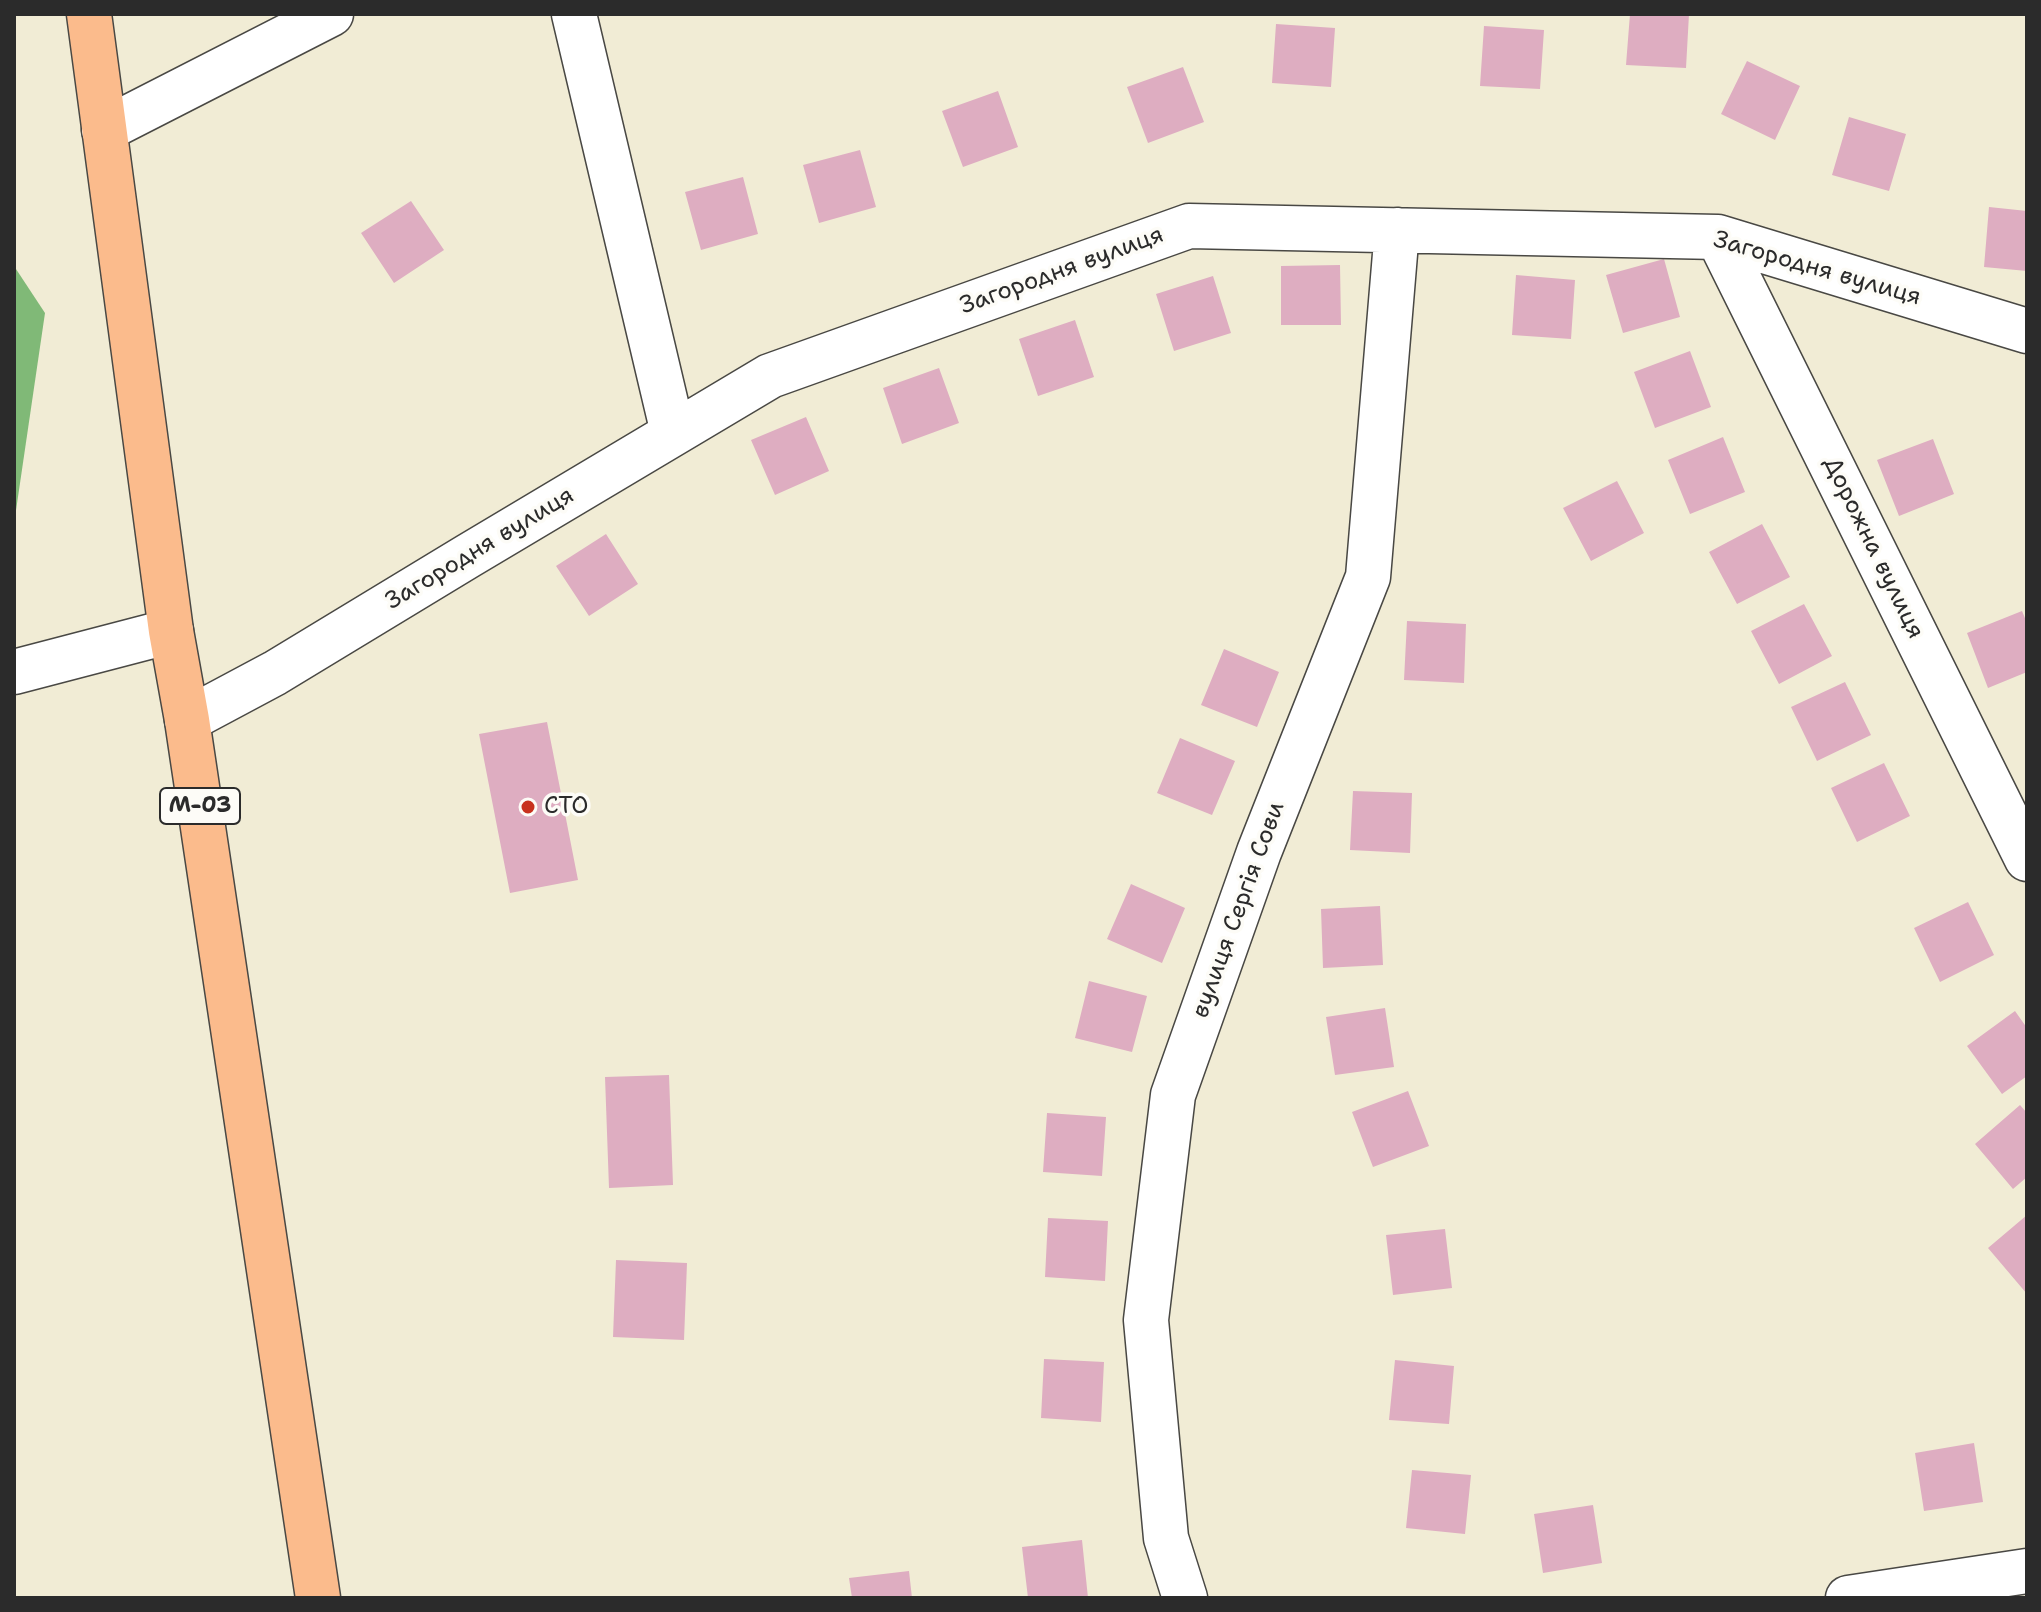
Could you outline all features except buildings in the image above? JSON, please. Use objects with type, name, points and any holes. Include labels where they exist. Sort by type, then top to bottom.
[{"type":"highway","name":"М-03","points":[[89,14],[171,631],[187,720],[318,1598]]},
{"type":"street","points":[[104,130],[331,14]]},
{"type":"street","points":[[574,14],[673,433]]},
{"type":"street","name":"Загородня вулиця","points":[[187,720],[275,673],[770,376],[1189,226],[1718,237],[2027,331]]},
{"type":"street","name":"вулиця Сергія Сови","points":[[1185,1598],[1166,1538],[1146,1320],[1173,1095],[1259,852],[1368,577],[1397,230]]},
{"type":"street","name":"Дорожна вулиця","points":[[1718,237],[2027,859]]},
{"type":"street","points":[[14,672],[171,631]]},
{"type":"street","points":[[1848,1598],[2027,1571]]},
{"type":"green space","points":[[14,266],[45,313],[14,524]]},
{"type":"place","name":"СТО","points":[[528,807]]}]
